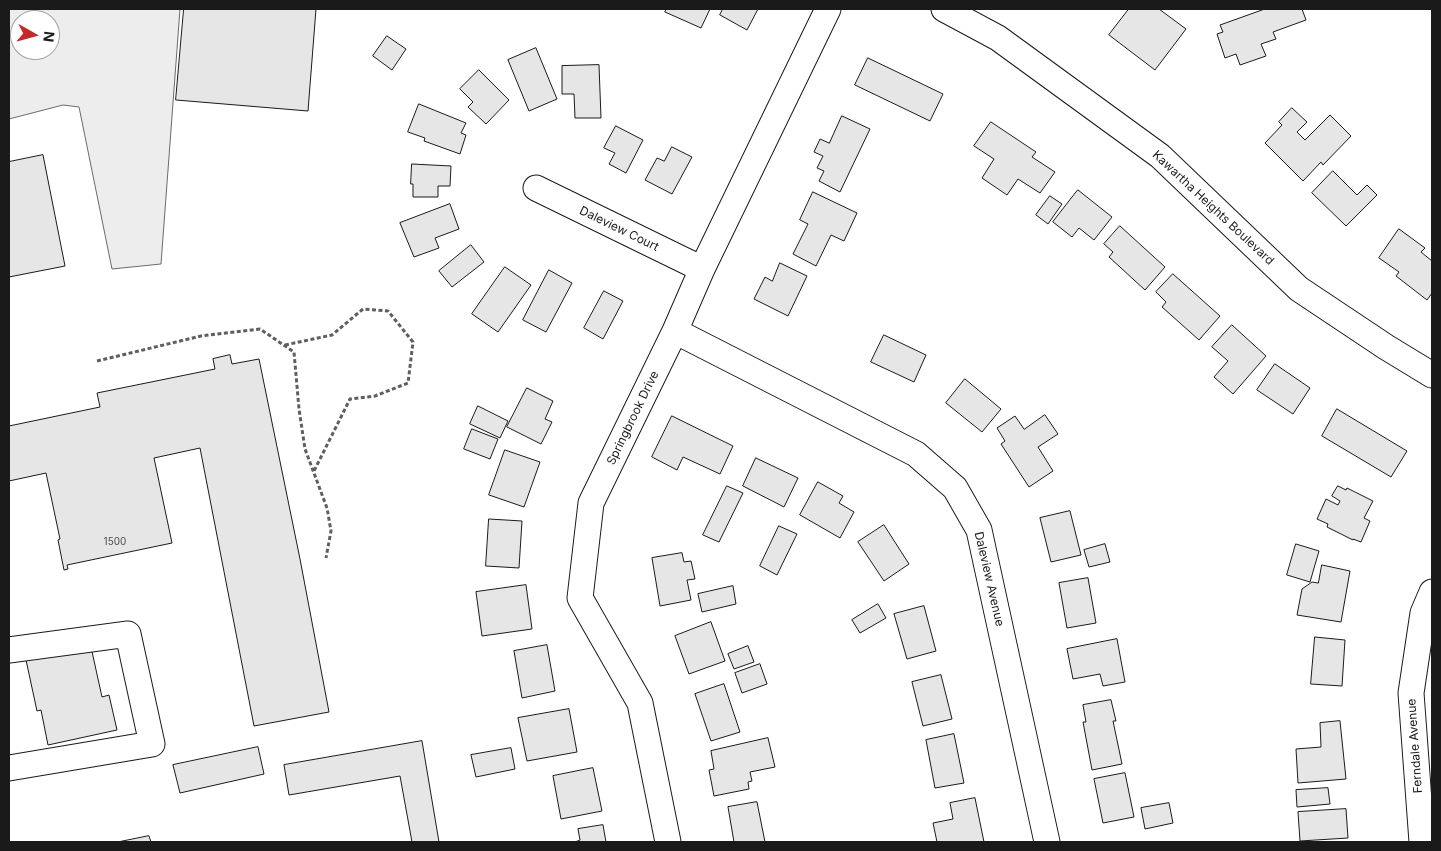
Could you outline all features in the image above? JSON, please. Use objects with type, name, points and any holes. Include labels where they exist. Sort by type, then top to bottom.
[{"type":"street","name":"Springbrook Drive","points":[[668,842],[640,703],[580,598],[591,503],[828,9]]},
{"type":"street","name":"Kawartha Heights Boulevard","points":[[944,9],[998,38],[1160,156],[1300,289],[1386,347],[1432,375]]},
{"type":"street","name":"Daleview Court","points":[[536,188],[702,269]]},
{"type":"street","name":"Daleview Avenue","points":[[675,331],[916,454],[955,488],[979,530],[1047,842]]},
{"type":"street","name":"Ferndale Avenue","points":[[1422,842],[1411,693],[1422,613],[1432,592]]},
{"type":"street","points":[[9,650],[128,634],[152,744],[9,768]]},
{"type":"path","points":[[284,345],[332,335],[363,309],[388,311],[414,342],[408,383],[375,396],[350,399],[314,471]]},
{"type":"path","points":[[97,361],[201,336],[260,329],[294,352],[305,449],[327,508],[330,523],[331,531],[326,558]]},
{"type":"shaded area","points":[[9,9],[180,9],[161,264],[112,269],[79,107],[63,105],[9,119]]},
{"type":"building","points":[[184,9],[316,9],[308,111],[176,100]]},
{"type":"building","points":[[667,9],[710,9],[701,28],[665,12]]},
{"type":"building","points":[[723,9],[758,9],[747,30],[720,15]]},
{"type":"building","points":[[1129,9],[1159,9],[1186,29],[1155,70],[1109,35]]},
{"type":"building","points":[[1261,9],[1302,9],[1306,20],[1273,32],[1276,39],[1261,44],[1266,56],[1240,65],[1236,54],[1225,58],[1217,34],[1223,32],[1220,25]]},
{"type":"building","points":[[387,36],[406,49],[392,70],[373,56]]},
{"type":"building","points":[[536,48],[557,99],[529,111],[508,60]]},
{"type":"building","points":[[868,58],[943,94],[930,121],[855,85]]},
{"type":"building","points":[[599,65],[601,118],[575,118],[574,94],[562,94],[562,66]]},
{"type":"building","points":[[479,70],[509,100],[486,124],[468,107],[473,102],[460,89]]},
{"type":"building","points":[[419,104],[466,123],[461,133],[466,135],[460,154],[424,141],[425,138],[408,132]]},
{"type":"building","points":[[1292,108],[1307,122],[1297,132],[1305,140],[1330,115],[1351,136],[1323,165],[1321,162],[1303,181],[1265,143],[1282,125],[1279,122]]},
{"type":"building","points":[[842,116],[870,129],[840,192],[819,181],[824,171],[817,168],[823,156],[814,152],[820,139],[829,143]]},
{"type":"building","points":[[991,122],[1036,152],[1032,157],[1055,172],[1040,193],[1018,179],[1007,195],[982,178],[994,159],[974,146]]},
{"type":"building","points":[[616,126],[643,140],[626,173],[609,164],[615,153],[604,148]]},
{"type":"building","points":[[672,147],[692,157],[672,194],[645,180],[657,158],[664,161]]},
{"type":"building","points":[[43,155],[65,266],[9,277],[9,162]]},
{"type":"building","points":[[412,164],[451,166],[450,186],[438,186],[438,197],[413,197],[413,184],[411,184]]},
{"type":"building","points":[[1333,171],[1357,195],[1367,185],[1377,195],[1346,226],[1312,193]]},
{"type":"building","points":[[1078,190],[1112,217],[1094,240],[1079,228],[1072,237],[1053,222]]},
{"type":"building","points":[[813,192],[857,213],[844,241],[831,235],[816,266],[793,254],[808,224],[800,220]]},
{"type":"building","points":[[1050,196],[1062,204],[1048,224],[1036,215]]},
{"type":"building","points":[[450,204],[459,229],[435,238],[439,248],[414,257],[400,223]]},
{"type":"building","points":[[1120,226],[1165,267],[1145,290],[1109,257],[1113,252],[1104,244]]},
{"type":"building","points":[[1399,229],[1425,248],[1421,252],[1432,261],[1432,293],[1427,300],[1396,276],[1399,272],[1379,258]]},
{"type":"building","points":[[471,245],[484,262],[452,287],[439,271]]},
{"type":"building","points":[[780,263],[807,276],[788,316],[754,299],[765,277],[772,281]]},
{"type":"building","points":[[505,267],[531,285],[498,332],[472,314]]},
{"type":"building","points":[[549,270],[572,283],[546,332],[523,320]]},
{"type":"building","points":[[1173,274],[1220,316],[1199,340],[1162,307],[1166,302],[1156,292]]},
{"type":"building","points":[[604,291],[623,301],[603,339],[584,328]]},
{"type":"building","points":[[1232,325],[1266,356],[1233,394],[1214,377],[1228,361],[1212,347]]},
{"type":"building","points":[[884,335],[926,355],[914,382],[871,362]]},
{"type":"building","points":[[230,355],[232,364],[259,359],[329,712],[254,726],[200,448],[154,458],[172,543],[67,565],[68,569],[64,570],[58,540],[60,539],[46,473],[9,481],[9,426],[100,407],[97,393],[215,369],[213,359]]},
{"type":"building","points":[[1275,364],[1310,388],[1293,414],[1257,390]]},
{"type":"building","points":[[965,379],[1001,409],[982,432],[946,403]]},
{"type":"building","points":[[527,388],[553,401],[545,419],[552,422],[541,444],[507,427]]},
{"type":"building","points":[[478,406],[508,421],[500,438],[470,424]]},
{"type":"building","points":[[1337,409],[1407,451],[1391,477],[1322,436]]},
{"type":"building","points":[[1045,415],[1058,434],[1038,447],[1053,471],[1029,487],[1001,444],[1005,441],[997,428],[1015,416],[1024,429]]},
{"type":"building","points":[[672,416],[733,446],[720,474],[683,457],[677,470],[652,457]]},
{"type":"building","points":[[472,429],[498,439],[490,459],[464,449]]},
{"type":"building","points":[[505,450],[540,462],[524,507],[489,495]]},
{"type":"building","points":[[756,458],[798,478],[784,507],[743,486]]},
{"type":"building","points":[[818,482],[843,496],[839,503],[854,512],[840,538],[800,515]]},
{"type":"building","points":[[727,486],[743,493],[719,542],[703,535]]},
{"type":"building","points":[[1338,486],[1346,490],[1347,488],[1373,501],[1364,518],[1370,521],[1361,542],[1327,527],[1328,524],[1317,519],[1326,499],[1338,505],[1340,501],[1332,496]]},
{"type":"building","points":[[1070,511],[1081,555],[1051,562],[1040,518]]},
{"type":"building","points":[[489,519],[522,521],[519,568],[486,566]]},
{"type":"building","points":[[884,525],[909,564],[884,581],[858,542]]},
{"type":"building","points":[[779,526],[797,534],[777,575],[760,566]]},
{"type":"building","points":[[1105,544],[1110,562],[1089,567],[1084,550]]},
{"type":"building","points":[[1296,544],[1319,551],[1310,582],[1287,575]]},
{"type":"building","points":[[682,553],[684,562],[691,561],[695,579],[687,580],[691,600],[660,606],[652,558]]},
{"type":"building","points":[[1322,565],[1350,571],[1341,622],[1297,615],[1302,589],[1312,582],[1318,583]]},
{"type":"building","points":[[1088,578],[1096,623],[1067,628],[1059,583]]},
{"type":"building","points":[[526,585],[532,629],[482,636],[476,592]]},
{"type":"building","points":[[733,586],[736,604],[702,612],[698,594]]},
{"type":"building","points":[[878,604],[886,618],[860,633],[852,620]]},
{"type":"building","points":[[924,606],[936,651],[907,659],[894,614]]},
{"type":"building","points":[[711,622],[725,661],[689,674],[675,636]]},
{"type":"building","points":[[1315,637],[1345,640],[1342,686],[1311,684]]},
{"type":"building","points":[[1117,639],[1125,682],[1103,686],[1100,674],[1073,679],[1067,649]]},
{"type":"building","points":[[547,645],[555,691],[522,698],[514,651]]},
{"type":"building","points":[[748,646],[754,662],[734,669],[728,654]]},
{"type":"building","points":[[91,647],[102,697],[109,695],[117,730],[48,745],[41,710],[37,711],[26,660]]},
{"type":"building","points":[[760,664],[767,684],[742,693],[735,673]]},
{"type":"building","points":[[941,675],[952,719],[923,726],[912,682]]},
{"type":"building","points":[[724,684],[740,732],[711,741],[695,694]]},
{"type":"building","points":[[1111,700],[1116,721],[1113,721],[1122,764],[1092,770],[1083,722],[1086,722],[1083,705]]},
{"type":"building","points":[[569,709],[577,752],[527,761],[518,718]]},
{"type":"building","points":[[1340,721],[1346,779],[1298,783],[1296,749],[1321,747],[1320,723]]},
{"type":"building","points":[[954,734],[964,783],[935,788],[926,740]]},
{"type":"building","points":[[768,738],[775,767],[750,772],[752,781],[748,782],[749,789],[714,796],[709,770],[714,769],[711,751]]},
{"type":"building","points":[[422,741],[439,842],[412,842],[400,776],[289,795],[284,765]]},
{"type":"building","points":[[258,747],[264,774],[180,793],[173,765]]},
{"type":"building","points":[[511,748],[515,769],[476,777],[471,755]]},
{"type":"building","points":[[593,768],[602,811],[561,819],[553,776]]},
{"type":"building","points":[[1125,773],[1134,817],[1103,823],[1094,779]]},
{"type":"building","points":[[1328,788],[1330,804],[1297,807],[1296,790]]},
{"type":"building","points":[[975,798],[984,842],[937,842],[933,823],[953,819],[950,803]]},
{"type":"building","points":[[757,802],[765,842],[734,842],[728,807]]},
{"type":"building","points":[[1169,803],[1173,823],[1145,829],[1141,808]]},
{"type":"building","points":[[1346,809],[1348,838],[1300,841],[1298,812]]},
{"type":"building","points":[[603,825],[606,842],[575,842],[580,840],[578,829]]},
{"type":"building","points":[[149,836],[151,842],[118,842]]}]
